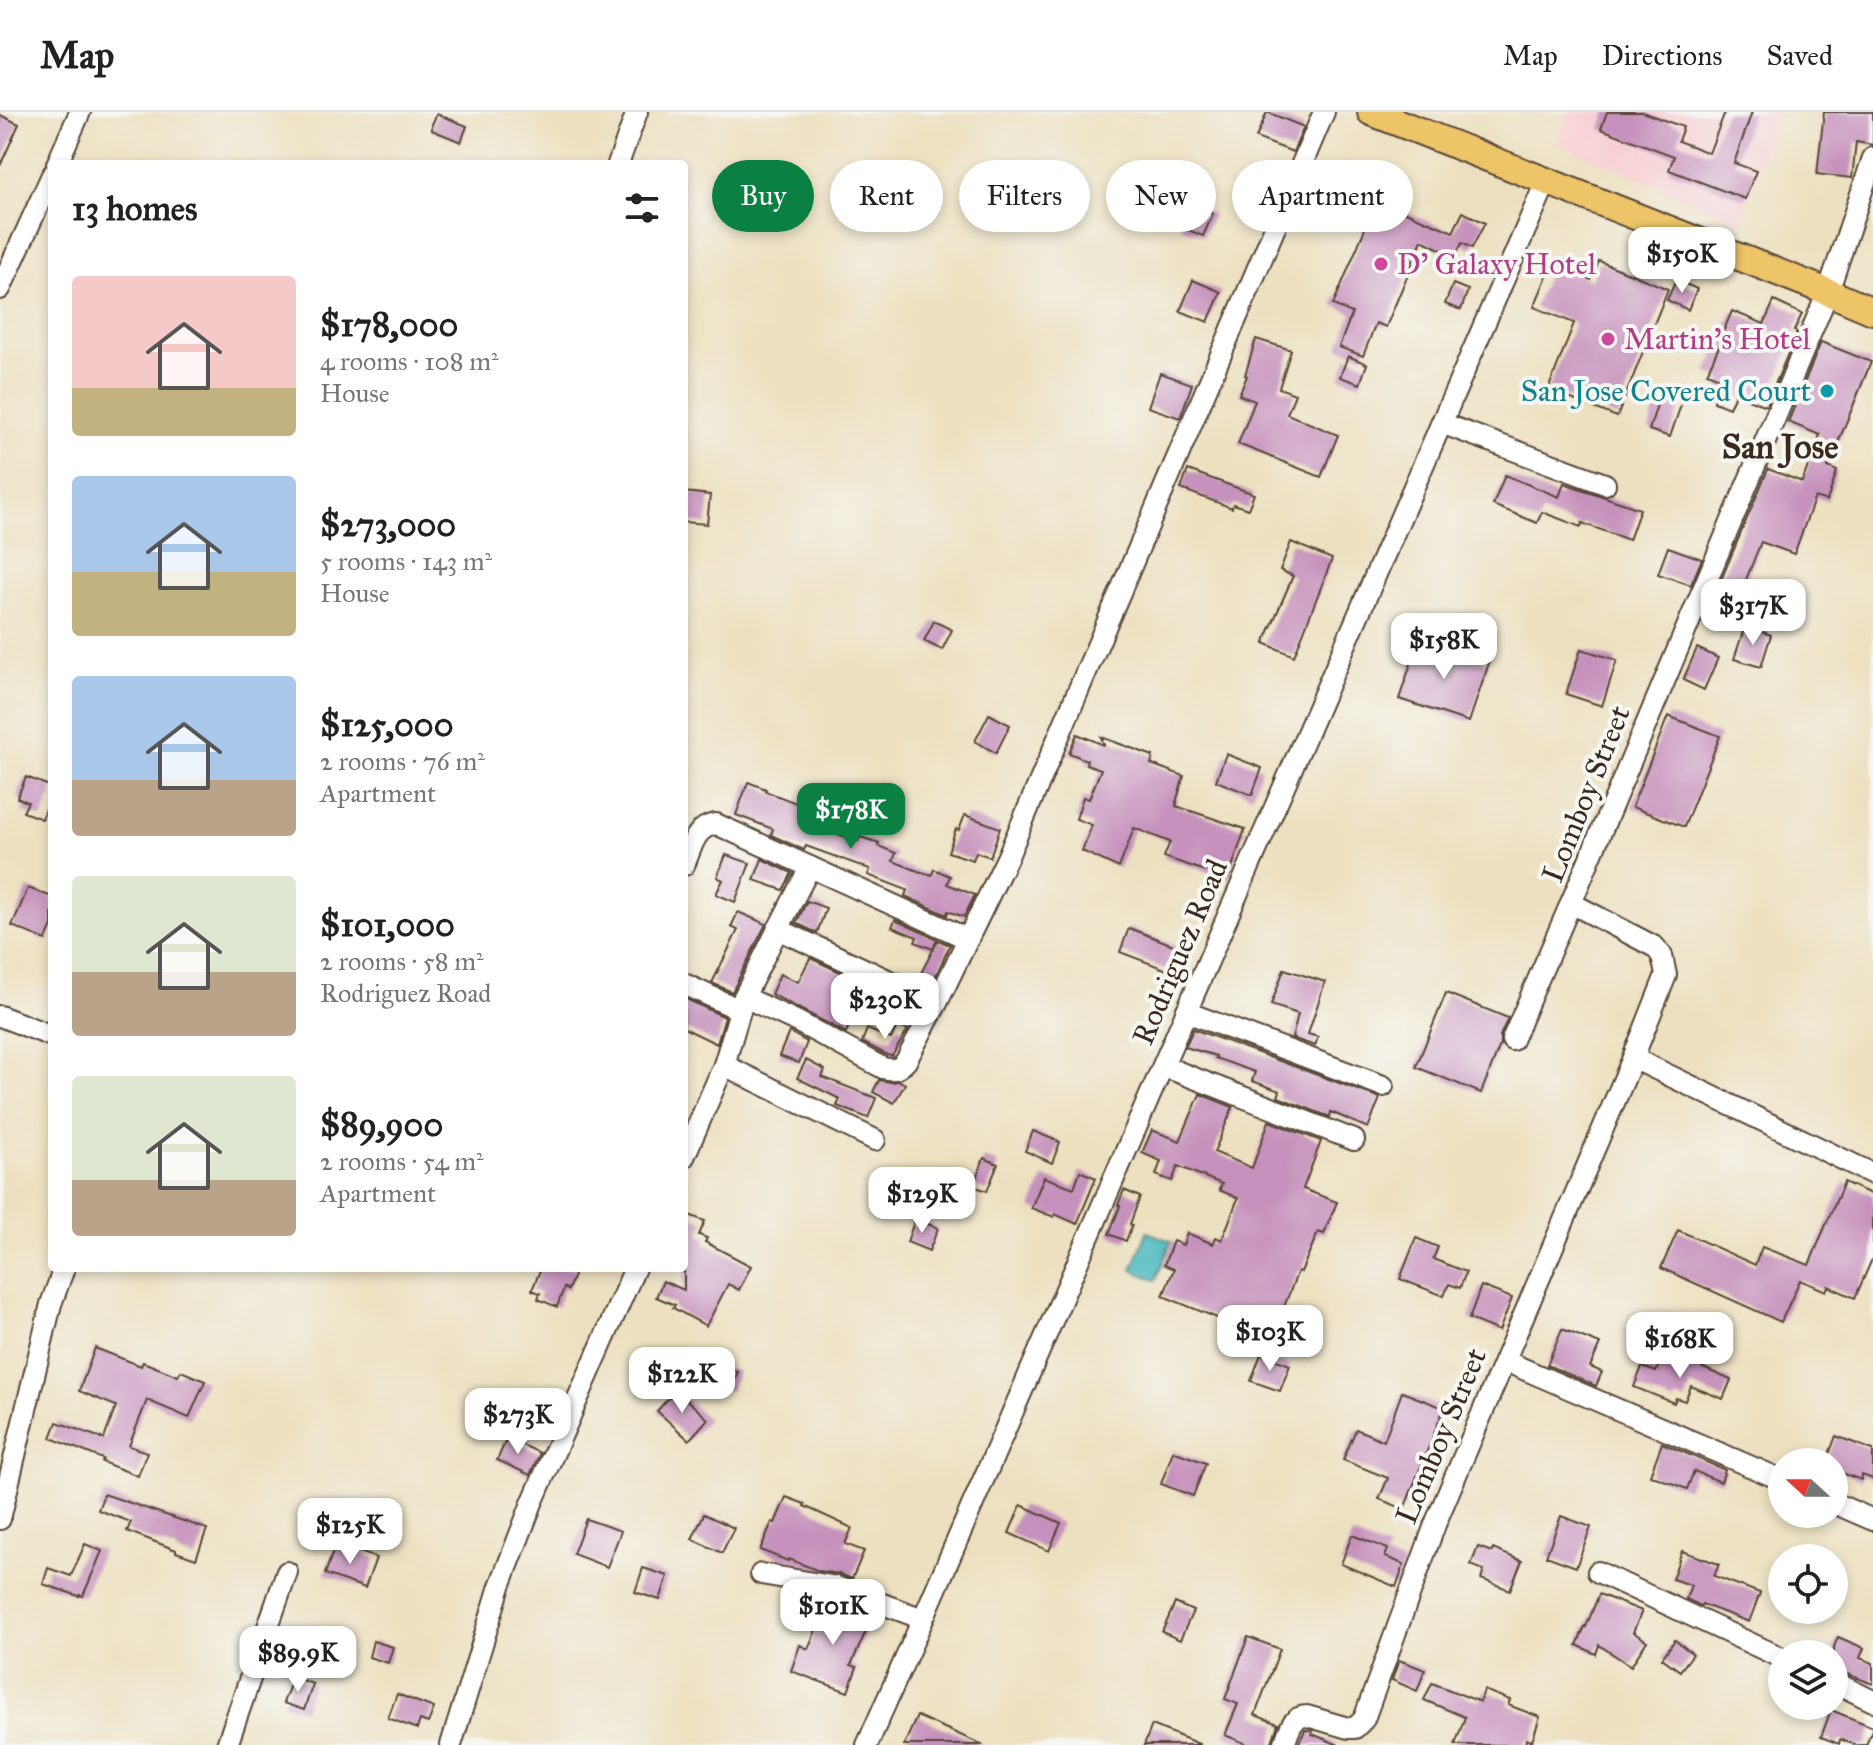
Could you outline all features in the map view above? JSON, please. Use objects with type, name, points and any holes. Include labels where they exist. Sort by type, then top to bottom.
[{"type":"main road","points":[[1371,112],[1873,311]]},
{"type":"street","points":[[59,160],[80,112]]},
{"type":"street","points":[[619,160],[637,112]]},
{"type":"street","points":[[688,985],[796,1021],[883,1068],[900,1068],[906,1061],[1008,856],[1324,112]]},
{"type":"street","name":"Lomboy Street","points":[[1284,1745],[1295,1719],[1301,1716],[1348,1728],[1355,1728],[1364,1719],[1436,1522],[1666,975],[1662,956],[1655,947],[1571,903],[1828,292],[1873,158]]},
{"type":"street","name":"Rodriguez Road","points":[[867,1745],[1546,182]]},
{"type":"street","points":[[0,289],[48,184]]},
{"type":"street","points":[[1441,423],[1605,484]]},
{"type":"street","points":[[688,855],[703,827],[716,824],[968,939]]},
{"type":"street","points":[[688,1148],[724,1065],[742,1004],[810,867]]},
{"type":"street","points":[[1512,1040],[1571,903]]},
{"type":"street","points":[[778,929],[937,1003]]},
{"type":"street","points":[[1186,1012],[1383,1086]]},
{"type":"street","points":[[0,1016],[48,1034]]},
{"type":"street","points":[[1633,1058],[1873,1174]]},
{"type":"street","points":[[724,1065],[875,1140]]},
{"type":"street","points":[[1163,1066],[1354,1140]]},
{"type":"street","points":[[0,1519],[51,1304],[63,1272]]},
{"type":"street","points":[[451,1745],[500,1586],[532,1503],[633,1272]]},
{"type":"street","points":[[1505,1361],[1768,1474]]},
{"type":"street","points":[[1848,1509],[1873,1520]]},
{"type":"street","points":[[227,1745],[287,1572]]},
{"type":"street","points":[[1598,1572],[1768,1651]]},
{"type":"street","points":[[761,1574],[837,1587],[923,1619]]},
{"type":"street","points":[[1848,1689],[1873,1701]]},
{"type":"shaded area","points":[[1567,112],[1776,112],[1741,222],[1557,143]]},
{"type":"water","points":[[1147,1232],[1171,1241],[1156,1280],[1132,1270]]},
{"type":"building","points":[[1267,112],[1304,127],[1293,152],[1256,138]]},
{"type":"building","points":[[1607,112],[1642,112],[1683,127],[1678,141],[1709,153],[1725,112],[1752,112],[1734,163],[1756,171],[1745,199],[1669,170],[1674,156],[1601,129]]},
{"type":"building","points":[[1824,112],[1873,112],[1873,145],[1856,142],[1852,178],[1817,174]]},
{"type":"building","points":[[437,114],[467,126],[461,142],[432,130]]},
{"type":"building","points":[[0,115],[19,124],[0,166]]},
{"type":"building","name":"D' Galaxy Hotel","points":[[1463,212],[1485,223],[1472,248],[1462,243],[1455,257],[1422,240],[1386,327],[1376,323],[1363,356],[1339,347],[1352,313],[1333,305],[1364,232],[1413,232],[1413,215],[1453,232]]},
{"type":"building","name":"Martin's Hotel","points":[[1599,261],[1668,289],[1617,417],[1548,390],[1574,323],[1534,307],[1552,264],[1591,280]]},
{"type":"building","points":[[1193,280],[1221,292],[1208,322],[1180,311]]},
{"type":"building","points":[[1676,280],[1697,289],[1688,310],[1667,300]]},
{"type":"building","points":[[1453,284],[1468,290],[1461,310],[1445,304]]},
{"type":"building","points":[[1774,301],[1802,314],[1766,406],[1735,394],[1729,408],[1714,402],[1722,379],[1707,373],[1732,311],[1764,324]]},
{"type":"building","points":[[1256,339],[1291,350],[1279,388],[1295,394],[1287,414],[1338,435],[1321,477],[1238,444],[1255,401],[1239,395]]},
{"type":"building","points":[[1821,342],[1871,362],[1828,467],[1837,471],[1827,501],[1815,497],[1794,554],[1761,542],[1734,610],[1712,601],[1768,469],[1802,482],[1820,435],[1788,422]]},
{"type":"building","points":[[1348,356],[1367,364],[1360,384],[1340,377]]},
{"type":"building","points":[[1160,373],[1192,384],[1180,418],[1148,407]]},
{"type":"building","points":[[1661,392],[1683,399],[1670,437],[1649,430]]},
{"type":"building","points":[[1188,470],[1254,494],[1248,509],[1233,504],[1232,508],[1181,489]]},
{"type":"building","points":[[1505,475],[1559,497],[1564,483],[1640,509],[1629,540],[1542,512],[1537,523],[1493,505]]},
{"type":"building","points":[[688,492],[710,495],[707,524],[688,522]]},
{"type":"building","points":[[1291,542],[1332,559],[1294,656],[1264,643],[1293,576],[1280,570]]},
{"type":"building","points":[[1668,547],[1702,559],[1691,585],[1658,574]]},
{"type":"building","points":[[934,621],[952,630],[942,650],[924,641]]},
{"type":"building","points":[[1745,626],[1771,635],[1761,667],[1734,659]]},
{"type":"building","points":[[1419,640],[1489,663],[1469,722],[1399,699]]},
{"type":"building","points":[[1697,648],[1718,658],[1704,690],[1683,680]]},
{"type":"building","points":[[1581,649],[1617,660],[1602,706],[1566,694]]},
{"type":"building","points":[[989,714],[1010,725],[996,753],[975,741]]},
{"type":"building","points":[[1668,716],[1720,736],[1684,827],[1632,807]]},
{"type":"building","points":[[1077,734],[1104,745],[1101,737],[1153,756],[1151,764],[1184,776],[1176,806],[1245,829],[1228,879],[1164,857],[1170,842],[1134,828],[1119,868],[1082,851],[1092,825],[1076,819],[1083,797],[1089,799],[1101,769],[1069,753]]},
{"type":"building","points":[[1226,754],[1262,768],[1252,795],[1216,781]]},
{"type":"building","points":[[26,777],[48,785],[48,803],[42,819],[23,812],[28,802],[17,798]]},
{"type":"building","points":[[748,782],[804,806],[801,814],[817,820],[815,826],[858,841],[860,837],[879,843],[878,846],[896,853],[893,861],[918,871],[932,875],[934,869],[950,876],[947,884],[975,895],[964,917],[948,911],[947,915],[905,896],[907,890],[868,875],[870,869],[806,846],[804,850],[771,835],[773,829],[736,815]]},
{"type":"building","points":[[965,815],[1000,828],[990,857],[976,852],[973,860],[948,852]]},
{"type":"building","points":[[726,855],[750,863],[735,902],[716,894],[723,880],[717,877]]},
{"type":"building","points":[[762,859],[792,873],[783,890],[754,880]]},
{"type":"building","points":[[28,888],[48,896],[46,940],[12,926]]},
{"type":"building","points":[[807,901],[826,908],[817,933],[796,923]]},
{"type":"building","points":[[738,912],[766,924],[732,992],[712,983],[738,930],[731,927]]},
{"type":"building","points":[[895,920],[937,939],[933,949],[915,942],[917,937],[892,927]]},
{"type":"building","points":[[1129,928],[1176,946],[1167,970],[1120,952]]},
{"type":"building","points":[[938,940],[950,945],[932,984],[919,977]]},
{"type":"building","points":[[810,958],[866,984],[846,1033],[771,994],[780,974],[798,982]]},
{"type":"building","points":[[1284,969],[1325,982],[1308,1034],[1318,1037],[1315,1046],[1292,1038],[1298,1014],[1271,1005]]},
{"type":"building","points":[[1446,993],[1508,1018],[1481,1093],[1416,1067]]},
{"type":"building","points":[[688,1000],[725,1017],[717,1044],[688,1030]]},
{"type":"building","points":[[897,1026],[908,1030],[892,1056],[862,1042],[867,1029],[891,1039]]},
{"type":"building","points":[[1193,1029],[1380,1098],[1368,1128],[1331,1112],[1330,1117],[1278,1097],[1280,1091],[1252,1081],[1255,1072],[1185,1047]]},
{"type":"building","points":[[789,1032],[807,1042],[799,1063],[779,1056]]},
{"type":"building","points":[[806,1060],[825,1070],[822,1077],[876,1098],[868,1118],[837,1106],[840,1099],[797,1078]]},
{"type":"building","points":[[879,1080],[905,1084],[894,1103],[873,1092]]},
{"type":"building","points":[[1200,1094],[1233,1107],[1214,1152],[1252,1168],[1269,1121],[1321,1141],[1303,1189],[1337,1202],[1324,1234],[1318,1232],[1301,1272],[1298,1271],[1271,1340],[1163,1296],[1174,1269],[1164,1265],[1173,1241],[1183,1245],[1187,1233],[1213,1244],[1216,1237],[1222,1240],[1238,1198],[1219,1190],[1222,1184],[1178,1166],[1172,1181],[1156,1175],[1161,1161],[1142,1153],[1152,1130],[1180,1141]]},
{"type":"building","points":[[1033,1131],[1060,1142],[1052,1163],[1025,1151]]},
{"type":"building","points":[[984,1158],[998,1164],[987,1191],[973,1186]]},
{"type":"building","points":[[1080,1171],[1096,1178],[1077,1224],[1031,1208],[1044,1177],[1074,1188]]},
{"type":"building","points":[[1844,1182],[1873,1195],[1873,1257],[1855,1298],[1828,1286],[1826,1291],[1800,1280],[1781,1322],[1661,1268],[1678,1230],[1755,1265],[1762,1247],[1809,1265]]},
{"type":"building","points":[[1124,1190],[1140,1197],[1126,1241],[1109,1234]]},
{"type":"building","points":[[688,1217],[705,1221],[699,1235],[707,1238],[705,1242],[751,1266],[739,1290],[728,1284],[706,1326],[673,1308],[675,1305],[656,1297],[663,1281],[684,1290],[684,1272],[688,1272]]},
{"type":"building","points":[[915,1219],[938,1228],[929,1251],[907,1242]]},
{"type":"building","points":[[1416,1238],[1438,1247],[1433,1259],[1466,1272],[1460,1288],[1449,1284],[1444,1296],[1400,1279]]},
{"type":"building","points":[[539,1272],[575,1272],[568,1290],[564,1288],[557,1307],[538,1299],[540,1293],[532,1290]]},
{"type":"building","points":[[1481,1286],[1512,1298],[1499,1331],[1469,1319]]},
{"type":"building","points":[[1562,1329],[1600,1344],[1590,1367],[1602,1372],[1596,1386],[1547,1365]]},
{"type":"building","points":[[95,1348],[141,1366],[143,1362],[178,1376],[181,1371],[205,1381],[189,1418],[147,1400],[129,1446],[147,1452],[138,1476],[51,1438],[57,1422],[104,1439],[116,1406],[79,1391]]},
{"type":"building","points":[[1664,1351],[1731,1380],[1723,1399],[1691,1386],[1685,1401],[1676,1398],[1674,1403],[1634,1387],[1642,1367],[1656,1372]]},
{"type":"building","points":[[1261,1354],[1290,1365],[1280,1391],[1251,1381]]},
{"type":"building","points":[[712,1362],[738,1372],[730,1391],[705,1381]]},
{"type":"building","points":[[1402,1392],[1444,1408],[1404,1509],[1379,1499],[1388,1478],[1343,1460],[1356,1429],[1384,1441]]},
{"type":"building","points":[[673,1393],[679,1393],[708,1419],[689,1440],[657,1411]]},
{"type":"building","points":[[1836,1436],[1873,1450],[1873,1479],[1862,1475],[1861,1480],[1848,1475],[1848,1448],[1831,1448]]},
{"type":"building","points":[[507,1438],[540,1453],[530,1475],[497,1460]]},
{"type":"building","points":[[1662,1443],[1725,1470],[1721,1482],[1694,1471],[1687,1489],[1650,1475]]},
{"type":"building","points":[[1173,1451],[1206,1463],[1193,1496],[1161,1484]]},
{"type":"building","points":[[104,1494],[207,1529],[196,1559],[127,1531],[131,1522],[98,1510]]},
{"type":"building","points":[[786,1497],[852,1528],[845,1544],[864,1551],[852,1579],[760,1550]]},
{"type":"building","points":[[1021,1505],[1061,1523],[1049,1551],[1009,1533]]},
{"type":"building","points":[[704,1514],[734,1528],[722,1553],[692,1539]]},
{"type":"building","points":[[1561,1516],[1591,1527],[1576,1567],[1546,1556]]},
{"type":"building","points":[[586,1519],[621,1531],[607,1567],[573,1554]]},
{"type":"building","points":[[1352,1535],[1388,1549],[1385,1557],[1404,1564],[1396,1587],[1341,1564]]},
{"type":"building","points":[[336,1543],[376,1558],[365,1588],[325,1574]]},
{"type":"building","points":[[85,1544],[102,1551],[83,1596],[43,1584],[48,1568],[71,1576]]},
{"type":"building","points":[[1478,1547],[1492,1552],[1493,1549],[1522,1561],[1510,1590],[1481,1579],[1484,1570],[1471,1565]]},
{"type":"building","points":[[1682,1551],[1719,1564],[1714,1576],[1760,1593],[1749,1622],[1686,1599],[1691,1585],[1672,1579]]},
{"type":"building","points":[[643,1568],[668,1576],[660,1600],[635,1592]]},
{"type":"building","points":[[1599,1594],[1642,1611],[1633,1632],[1647,1641],[1631,1666],[1599,1645],[1596,1654],[1577,1645]]},
{"type":"building","points":[[829,1599],[856,1608],[853,1615],[870,1622],[851,1665],[857,1667],[848,1692],[791,1671],[800,1645],[808,1649]]},
{"type":"building","points":[[1175,1603],[1193,1611],[1180,1640],[1162,1632]]},
{"type":"building","points":[[1248,1637],[1280,1649],[1255,1715],[1278,1724],[1271,1745],[1249,1745],[1225,1735],[1238,1704],[1225,1699]]},
{"type":"building","points":[[1675,1640],[1693,1654],[1680,1671],[1662,1658]]},
{"type":"building","points":[[373,1641],[393,1647],[388,1663],[369,1657]]},
{"type":"building","points":[[1848,1641],[1864,1648],[1860,1658],[1873,1663],[1873,1684],[1848,1674]]},
{"type":"building","points":[[1399,1660],[1425,1670],[1417,1691],[1392,1680]]},
{"type":"building","points":[[293,1677],[313,1684],[304,1710],[283,1703]]},
{"type":"building","points":[[1432,1683],[1480,1702],[1484,1690],[1510,1700],[1508,1705],[1540,1717],[1532,1741],[1526,1739],[1525,1745],[1455,1745],[1465,1717],[1424,1700]]},
{"type":"building","points":[[397,1694],[434,1708],[428,1723],[420,1720],[417,1729],[388,1718]]},
{"type":"building","points":[[917,1716],[983,1745],[904,1745]]},
{"type":"building","points":[[1848,1717],[1873,1727],[1866,1745],[1855,1745],[1840,1739],[1839,1744],[1821,1737],[1827,1720],[1848,1720]]},
{"type":"building","points":[[1152,1725],[1199,1744],[1199,1745],[1144,1745]]},
{"type":"building","points":[[1305,1730],[1313,1731],[1312,1734],[1339,1745],[1298,1745]]},
{"type":"place","name":"D' Galaxy Hotel","points":[[1381,264]]},
{"type":"place","name":"Martin's Hotel","points":[[1608,339]]},
{"type":"place","name":"San Jose Covered Court","points":[[1827,391]]},
{"type":"district","name":"San Jose","points":[[1780,446]]}]
